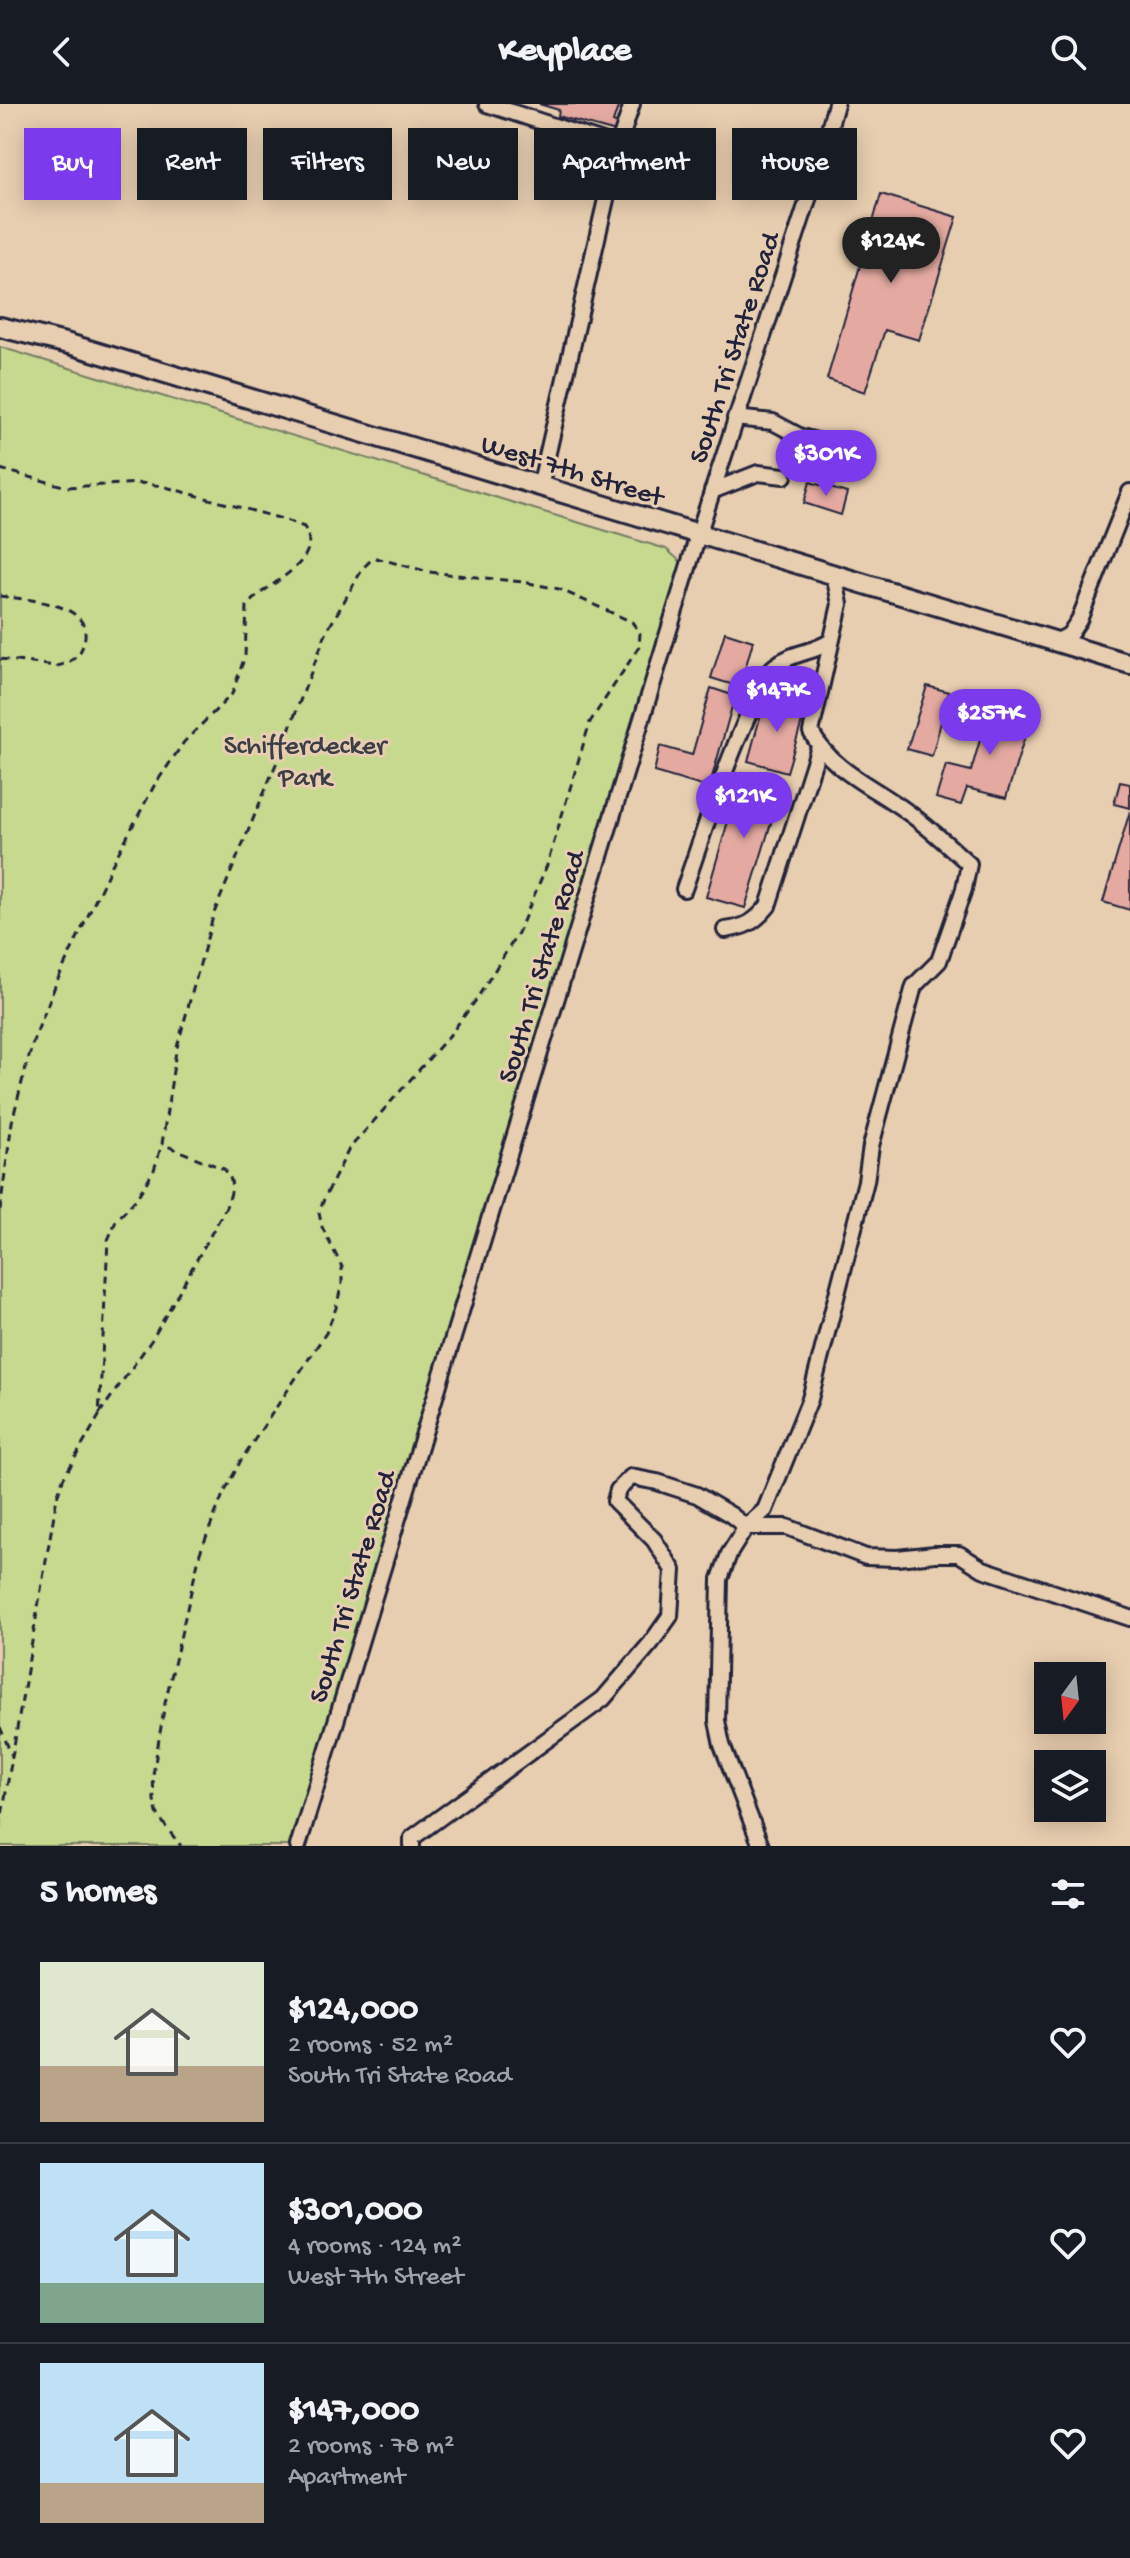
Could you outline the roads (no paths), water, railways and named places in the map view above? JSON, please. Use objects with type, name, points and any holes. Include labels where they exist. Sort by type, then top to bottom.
[{"type":"main road","name":"West 7th Street","points":[[0,327],[69,344],[1130,664]]},
{"type":"street","points":[[487,104],[560,128]]},
{"type":"street","points":[[624,128],[632,104]]},
{"type":"street","name":"South Tri State Road","points":[[298,1846],[698,535],[815,178],[836,104]]},
{"type":"street","points":[[540,487],[606,200]]},
{"type":"street","points":[[735,418],[773,422],[801,437],[848,449]]},
{"type":"street","points":[[712,491],[758,473],[784,476]]},
{"type":"street","points":[[1056,642],[1069,635],[1079,620],[1130,492]]},
{"type":"street","points":[[761,1846],[722,1745],[717,1721],[720,1579],[729,1554],[746,1527],[765,1510],[810,1399],[866,1181],[871,1146],[914,986],[939,961],[964,889],[969,864],[904,809],[866,787],[819,747],[811,732],[840,604],[834,575]]},
{"type":"street","points":[[684,889],[737,739],[760,687],[772,669],[787,658],[823,647],[831,641]]},
{"type":"street","points":[[725,930],[745,927],[756,921],[768,906],[819,747]]},
{"type":"street","points":[[412,1846],[412,1838],[603,1699],[670,1616],[673,1570],[654,1540],[615,1501],[618,1490],[631,1477],[697,1495],[746,1527],[787,1527],[866,1557],[959,1554],[983,1569],[1130,1618]]},
{"type":"park label","name":"Schifferdecker Park","points":[[305,759]]}]
